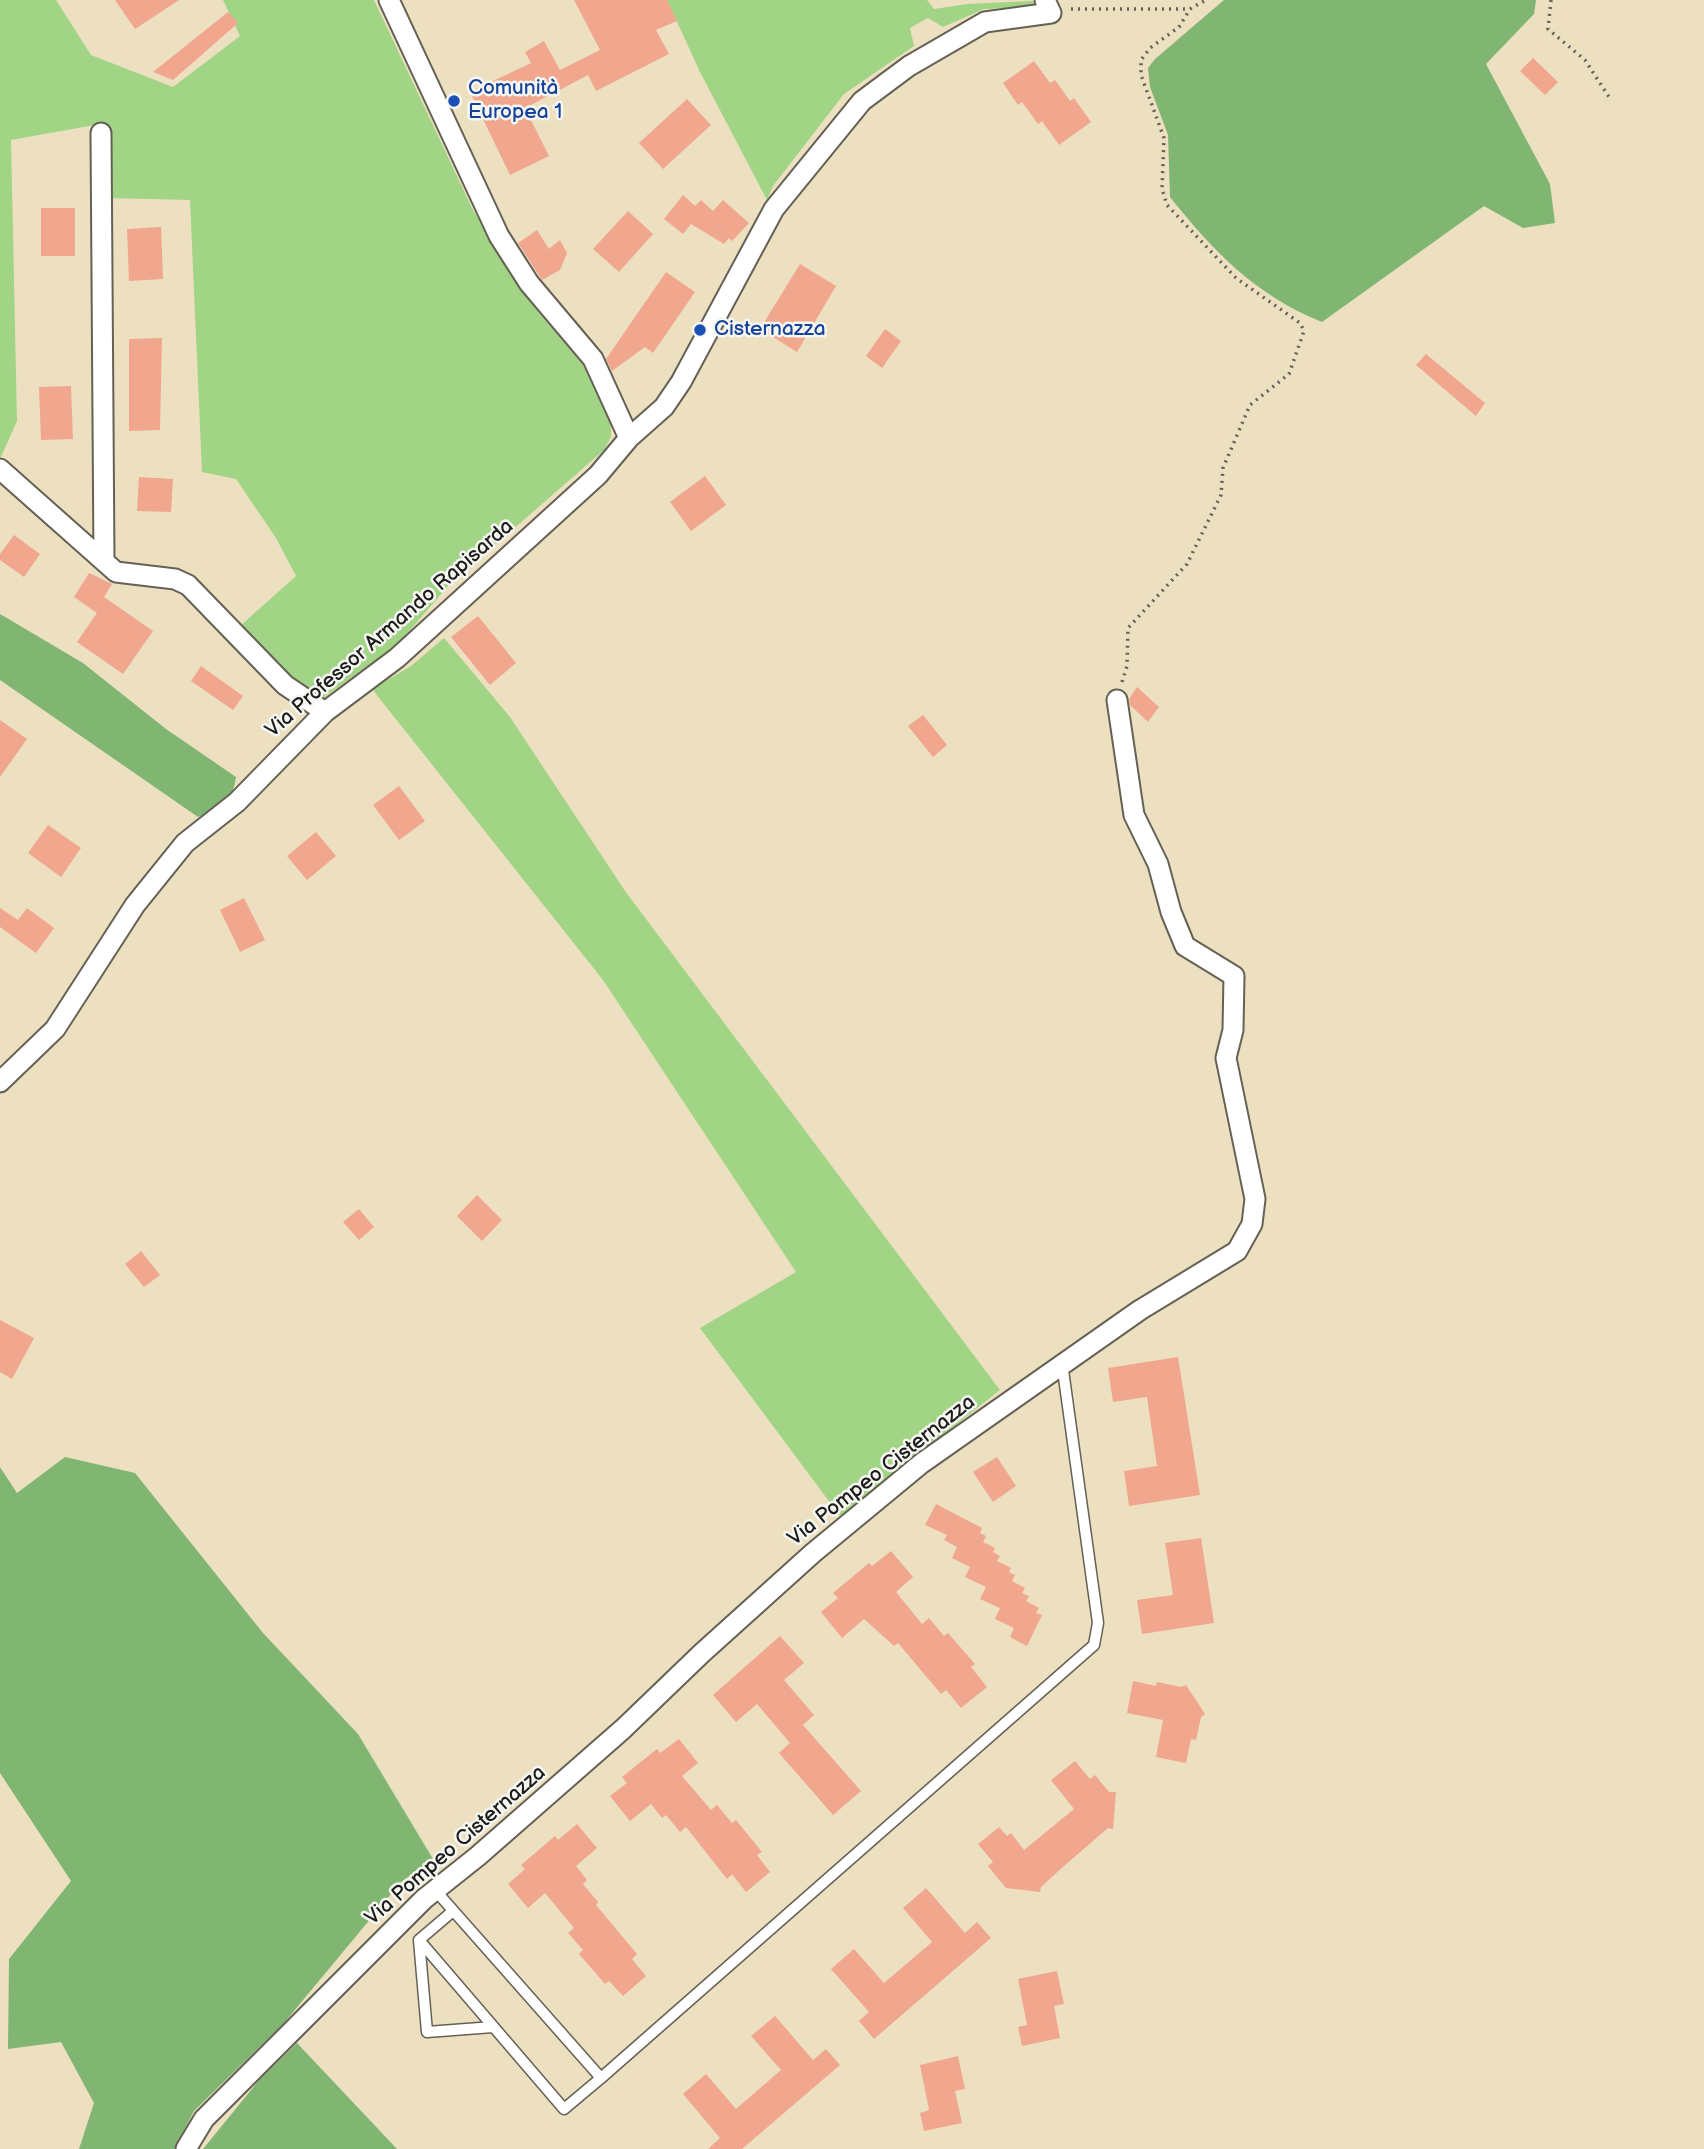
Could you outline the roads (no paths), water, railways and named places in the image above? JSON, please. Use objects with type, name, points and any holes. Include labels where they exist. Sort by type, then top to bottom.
[{"type":"street","points":[[389,0],[499,236],[529,283],[593,359],[629,438]]},
{"type":"street","name":"Via Professor Armando Rapisarda","points":[[0,1082],[55,1029],[164,866],[185,843],[237,802],[325,712],[397,658],[598,475],[629,438],[664,407],[681,382],[774,209],[839,125],[862,101],[909,66],[985,22],[1048,6]]},
{"type":"street","points":[[101,133],[104,561]]},
{"type":"street","points":[[0,469],[116,572],[175,579],[188,585],[285,685],[325,712]]},
{"type":"street","name":"Via Pompeo Cisternazza","points":[[186,2149],[204,2119],[435,1890],[623,1729],[813,1553],[922,1463],[1062,1363],[1157,1299],[1237,1251],[1252,1224],[1255,1199],[1226,1058],[1233,1030],[1234,976],[1185,946],[1171,912],[1158,864],[1135,815],[1117,700]]},
{"type":"lane","points":[[419,1940],[564,2109],[1094,1645],[1098,1623],[1062,1363]]},
{"type":"lane","points":[[435,1890],[601,2078]]},
{"type":"lane","points":[[419,1940],[453,1911]]},
{"type":"lane","points":[[419,1940],[427,2032],[494,2027]]},
{"type":"place","name":"Comunità Europea 1","points":[[454,101]]},
{"type":"place","name":"Cisternazza","points":[[700,330]]}]
